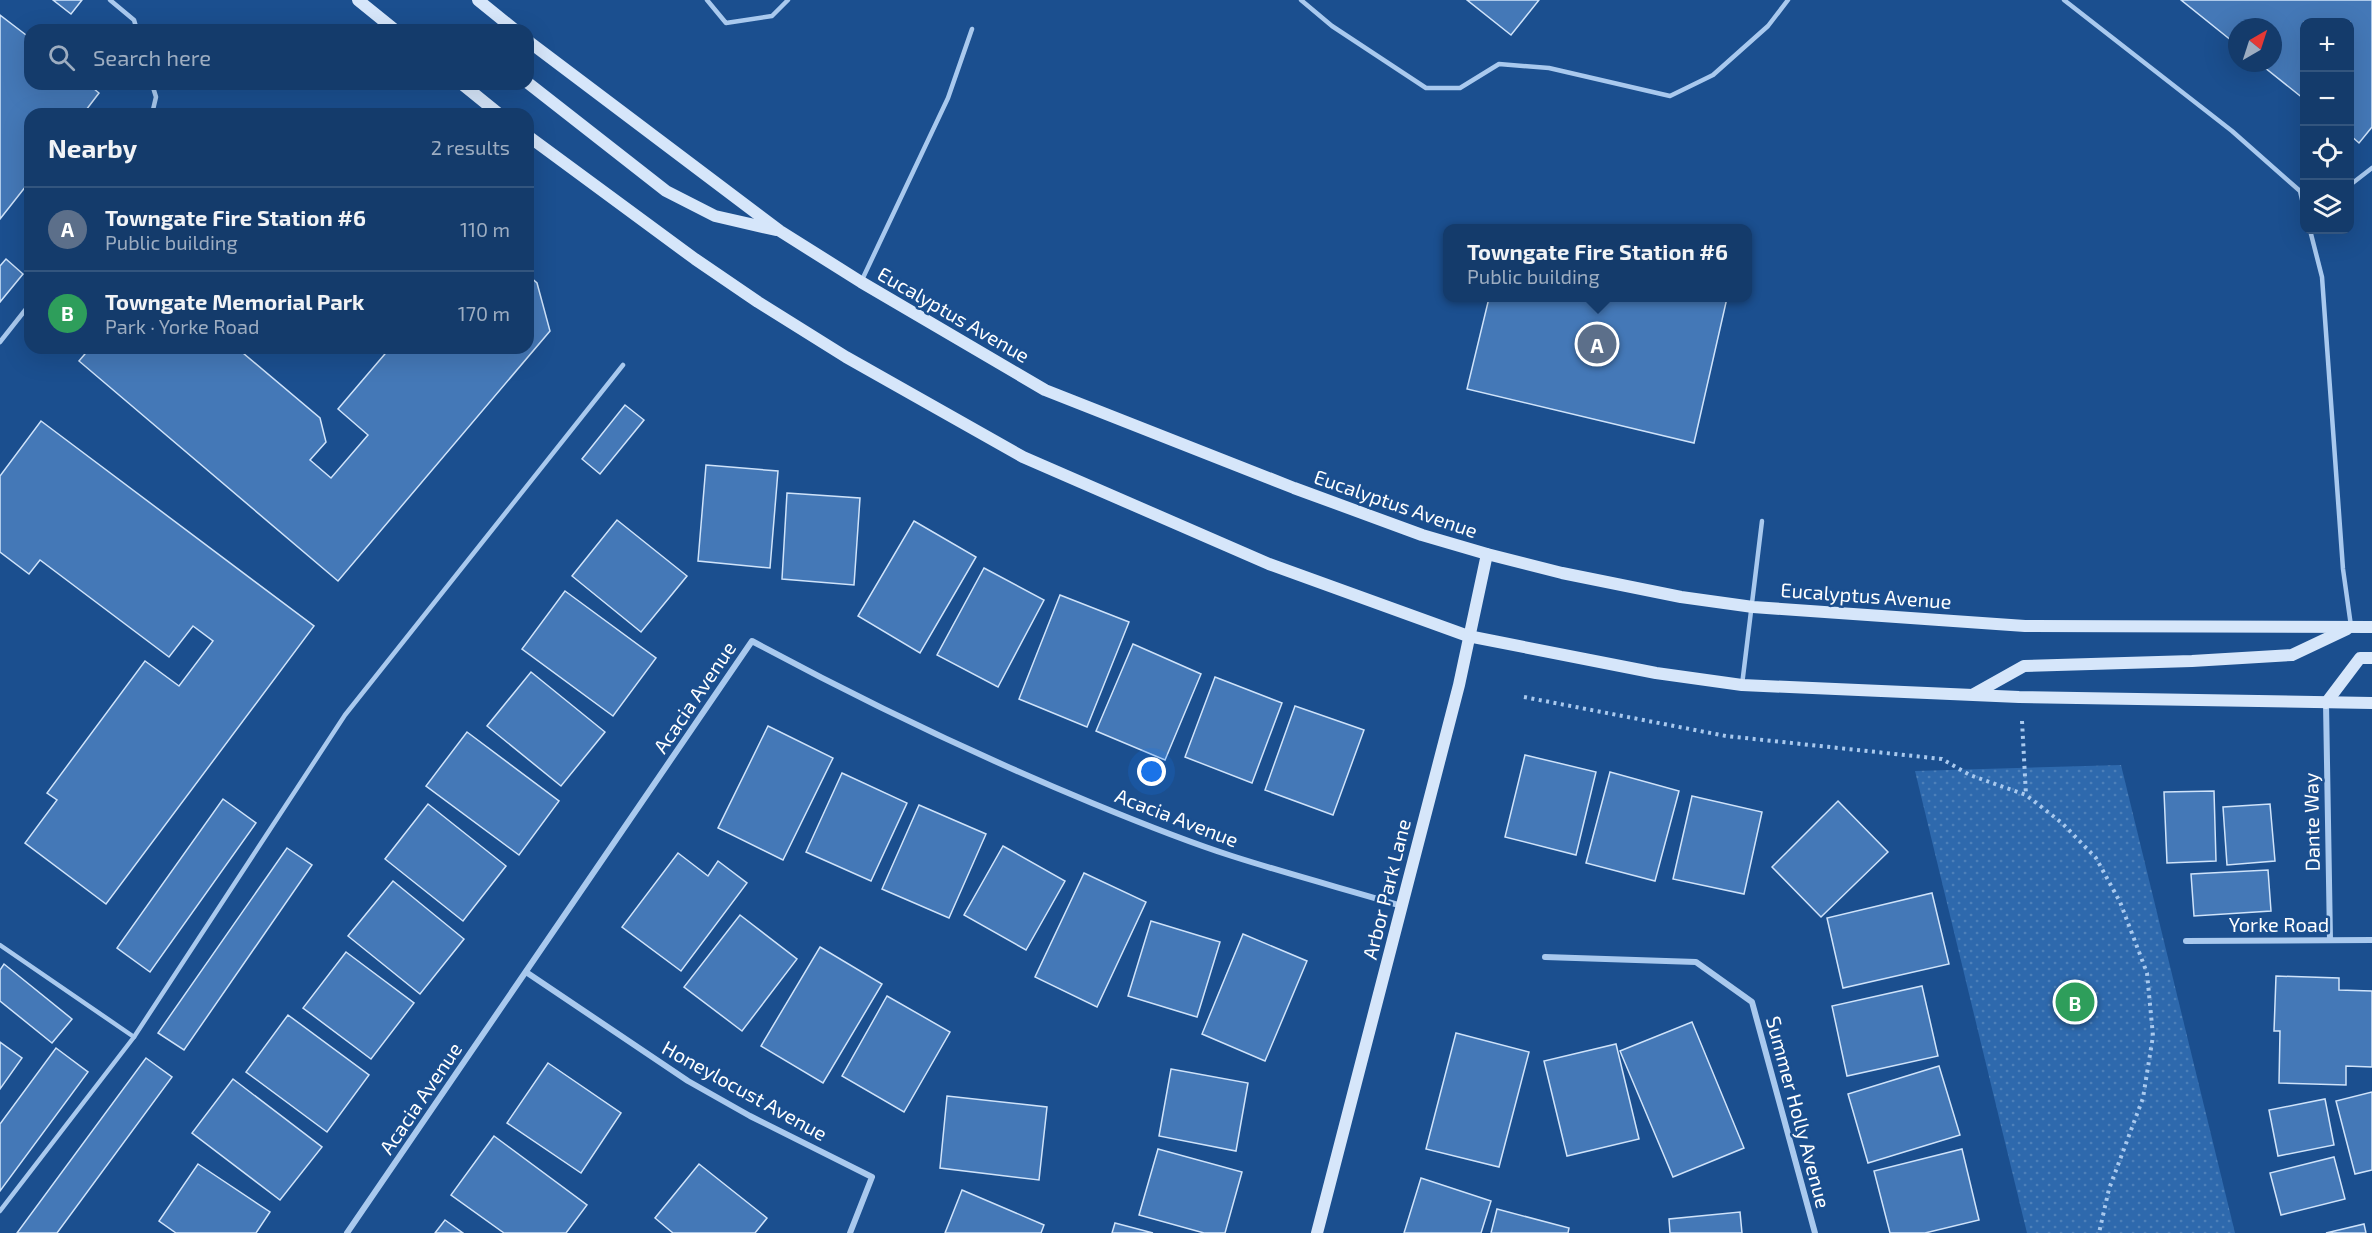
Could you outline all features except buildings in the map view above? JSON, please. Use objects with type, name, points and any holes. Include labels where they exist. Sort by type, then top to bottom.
[{"type":"main road","points":[[357,0],[387,24]]},
{"type":"main road","points":[[478,0],[508,24]]},
{"type":"main road","name":"Eucalyptus Avenue","points":[[534,46],[780,231],[861,282],[1045,390],[1358,512],[1486,554],[1681,597],[1753,607],[2025,626],[2372,627]]},
{"type":"main road","points":[[534,88],[666,190],[715,216],[780,231]]},
{"type":"main road","points":[[469,90],[492,108]]},
{"type":"main road","points":[[534,140],[695,259],[758,302],[846,357],[1023,458],[1269,564],[1468,636],[1656,673],[1742,685],[2019,697],[2372,703]]},
{"type":"main road","name":"Arbor Park Lane","points":[[1317,1233],[1459,686],[1486,554]]},
{"type":"main road","points":[[1973,695],[2024,666],[2292,656],[2351,627]]},
{"type":"main road","points":[[2326,703],[2360,658],[2372,658]]},
{"type":"street","name":"Acacia Avenue","points":[[347,1233],[752,641],[934,734],[1122,815],[1231,856],[1402,906]]},
{"type":"street","name":"Dante Way","points":[[2326,703],[2330,940]]},
{"type":"street","name":"Yorke Road","points":[[2186,941],[2372,940]]},
{"type":"street","name":"Summer Holly Avenue","points":[[1545,957],[1696,962],[1752,1002],[1815,1233]]},
{"type":"street","name":"Honeylocust Avenue","points":[[526,972],[688,1081],[750,1116],[872,1177],[850,1233]]},
{"type":"lane","points":[[110,0],[134,20],[135,24]]},
{"type":"lane","points":[[706,0],[726,23],[772,16],[788,0]]},
{"type":"lane","points":[[1301,0],[1332,26],[1426,88],[1460,88],[1499,64],[1549,69],[1670,96],[1713,75],[1768,26],[1788,0]]},
{"type":"lane","points":[[2064,0],[2232,131],[2300,191]]},
{"type":"lane","points":[[861,282],[948,98],[972,29]]},
{"type":"lane","points":[[154,90],[156,98],[154,108]]},
{"type":"lane","points":[[2354,181],[2372,168]]},
{"type":"lane","points":[[2311,234],[2322,277],[2343,569],[2351,627]]},
{"type":"lane","points":[[0,342],[24,312]]},
{"type":"lane","points":[[0,1211],[134,1036],[345,715],[623,365]]},
{"type":"lane","points":[[1742,685],[1762,521]]},
{"type":"lane","points":[[0,945],[134,1036]]},
{"type":"path","points":[[1524,697],[1726,736],[1942,759],[1970,775],[2026,795],[2062,823],[2096,858],[2120,902],[2147,973],[2153,1036],[2143,1098],[2109,1189],[2099,1233]]},
{"type":"path","points":[[2019,697],[2025,755],[2026,795]]},
{"type":"shaded area","points":[[2121,765],[2235,1233],[2027,1233],[1915,771]]},
{"type":"place","name":"Towngate Fire Station #6","points":[[1597,344]]},
{"type":"place","name":"Towngate Memorial Park","points":[[2075,1002]]}]
